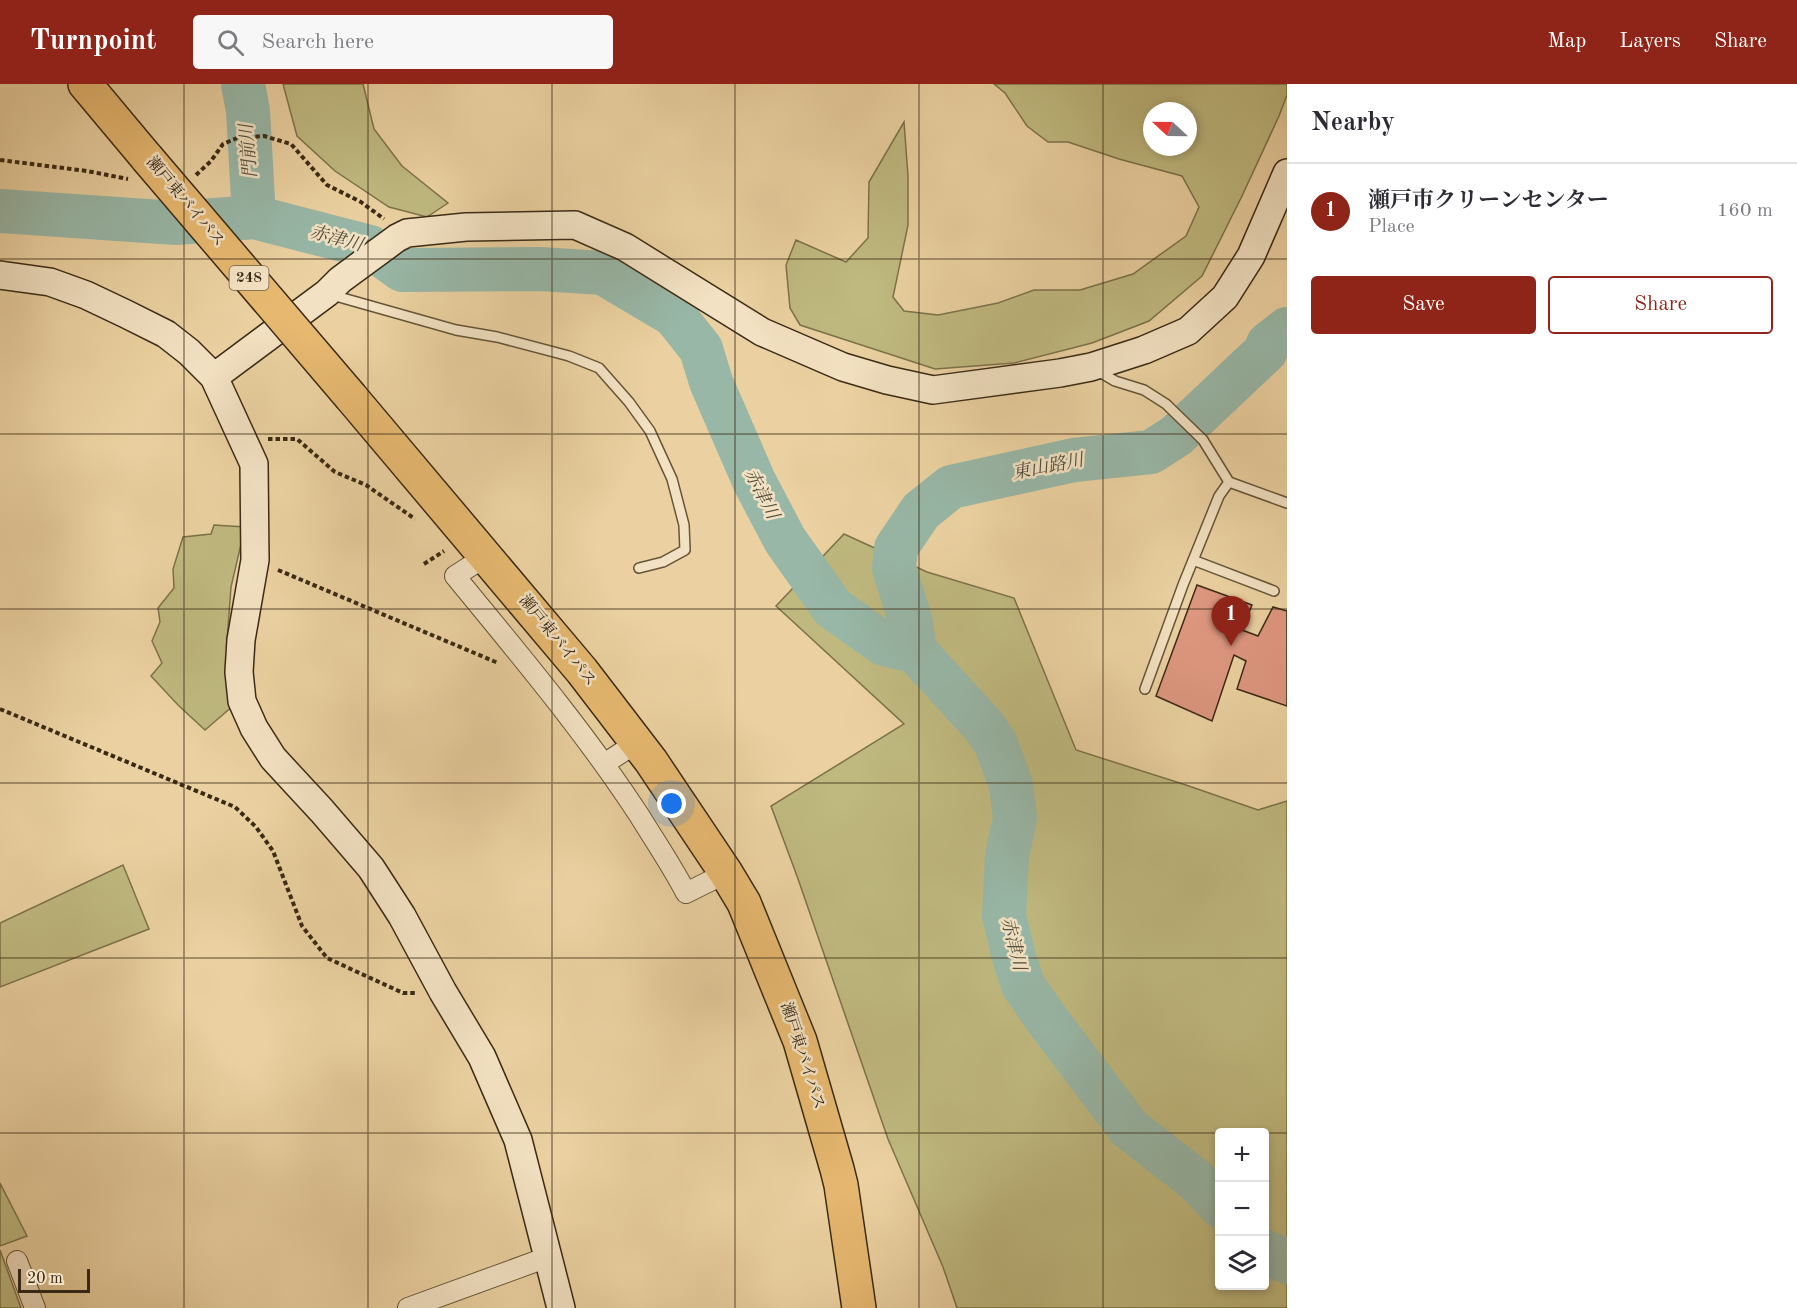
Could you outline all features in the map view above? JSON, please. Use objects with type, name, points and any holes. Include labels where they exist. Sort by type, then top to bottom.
[{"type":"highway","name":"瀬戸東バイパス","points":[[85,84],[582,671],[651,761],[726,873],[744,903],[800,1041],[841,1185],[858,1303]]},
{"type":"street","points":[[214,377],[402,236],[466,227],[575,225],[626,247],[762,332],[843,367],[933,390],[1060,373],[1091,367],[1143,350],[1188,331],[1225,297],[1251,256],[1287,173]]},
{"type":"street","points":[[0,274],[50,282],[86,295],[126,314],[166,334],[189,352],[214,377],[254,465],[255,560],[241,639],[239,672],[242,700],[273,758],[371,868],[402,916],[482,1058],[518,1140],[561,1308]]},
{"type":"street","points":[[486,556],[455,576],[575,723],[674,869],[686,893],[726,873]]},
{"type":"street","points":[[604,764],[636,742]]},
{"type":"street","points":[[408,1308],[548,1257]]},
{"type":"street","points":[[18,1261],[35,1308]]},
{"type":"lane","points":[[333,287],[456,330],[497,337],[569,356],[599,368],[629,402],[650,431],[672,479],[684,525],[685,550],[663,562],[639,568]]},
{"type":"lane","points":[[1091,367],[1114,381],[1144,390],[1166,404],[1203,440],[1229,482],[1287,503]]},
{"type":"lane","points":[[1145,689],[1193,560],[1219,496],[1229,482]]},
{"type":"lane","points":[[1193,560],[1274,591]]},
{"type":"path","points":[[237,138],[264,136],[291,144],[327,185],[361,202],[402,236]]},
{"type":"path","points":[[297,439],[335,472],[366,485],[418,522]]},
{"type":"path","points":[[255,560],[505,666]]},
{"type":"path","points":[[0,710],[235,807],[256,827],[273,851],[302,926],[327,958],[403,993],[443,992]]},
{"type":"shaded area","points":[[283,84],[363,84],[374,129],[402,166],[448,203],[427,217],[389,207],[335,171],[297,136]]},
{"type":"shaded area","points":[[994,84],[1287,84],[1287,95],[1279,116],[1202,276],[1149,321],[1092,343],[1014,363],[935,369],[800,325],[790,308],[786,265],[796,240],[846,262],[868,238],[869,182],[904,122],[908,176],[908,225],[893,297],[904,311],[938,315],[998,303],[1034,290],[1080,290],[1133,274],[1186,236],[1199,207],[1182,176],[1068,142],[1048,142],[1027,126],[1005,93]]},
{"type":"shaded area","points":[[214,525],[245,527],[231,587],[227,641],[227,682],[234,705],[205,730],[151,676],[162,663],[152,641],[160,622],[158,608],[174,588],[173,569],[183,537],[211,534]]},
{"type":"shaded area","points":[[844,534],[927,572],[1014,598],[1076,750],[1258,810],[1287,801],[1287,1308],[957,1308],[943,1267],[888,1139],[771,806],[904,724],[776,606]]},
{"type":"shaded area","points":[[123,865],[149,929],[0,987],[0,923]]},
{"type":"shaded area","points":[[0,1183],[27,1236],[0,1246]]},
{"type":"shaded area","points":[[0,1250],[21,1308],[0,1308]]},
{"type":"building","points":[[1197,585],[1252,605],[1242,630],[1258,636],[1273,607],[1287,611],[1287,706],[1237,689],[1246,661],[1234,655],[1212,721],[1156,696]]},
{"type":"waterway","name":"門前川","points":[[243,84],[248,111],[254,217]]},
{"type":"waterway","name":"赤津川","points":[[0,211],[176,223],[254,217],[370,247],[402,270],[540,269],[603,273],[674,315],[701,349],[711,382],[754,481],[785,540],[833,608],[884,644],[915,651],[983,725],[996,744],[1011,785],[1015,818],[1007,856],[1004,916],[1023,985],[1129,1128],[1198,1182],[1215,1201]]},
{"type":"waterway","name":"東山路川","points":[[915,651],[911,623],[894,568],[896,548],[921,511],[951,487],[1074,460],[1151,452],[1176,436],[1266,351],[1268,344],[1287,329]]},
{"type":"waterway","name":"赤津川","points":[[1269,1253],[1287,1262]]},
{"type":"place","name":"瀬戸市クリーンセンター","points":[[1231,646]]}]
